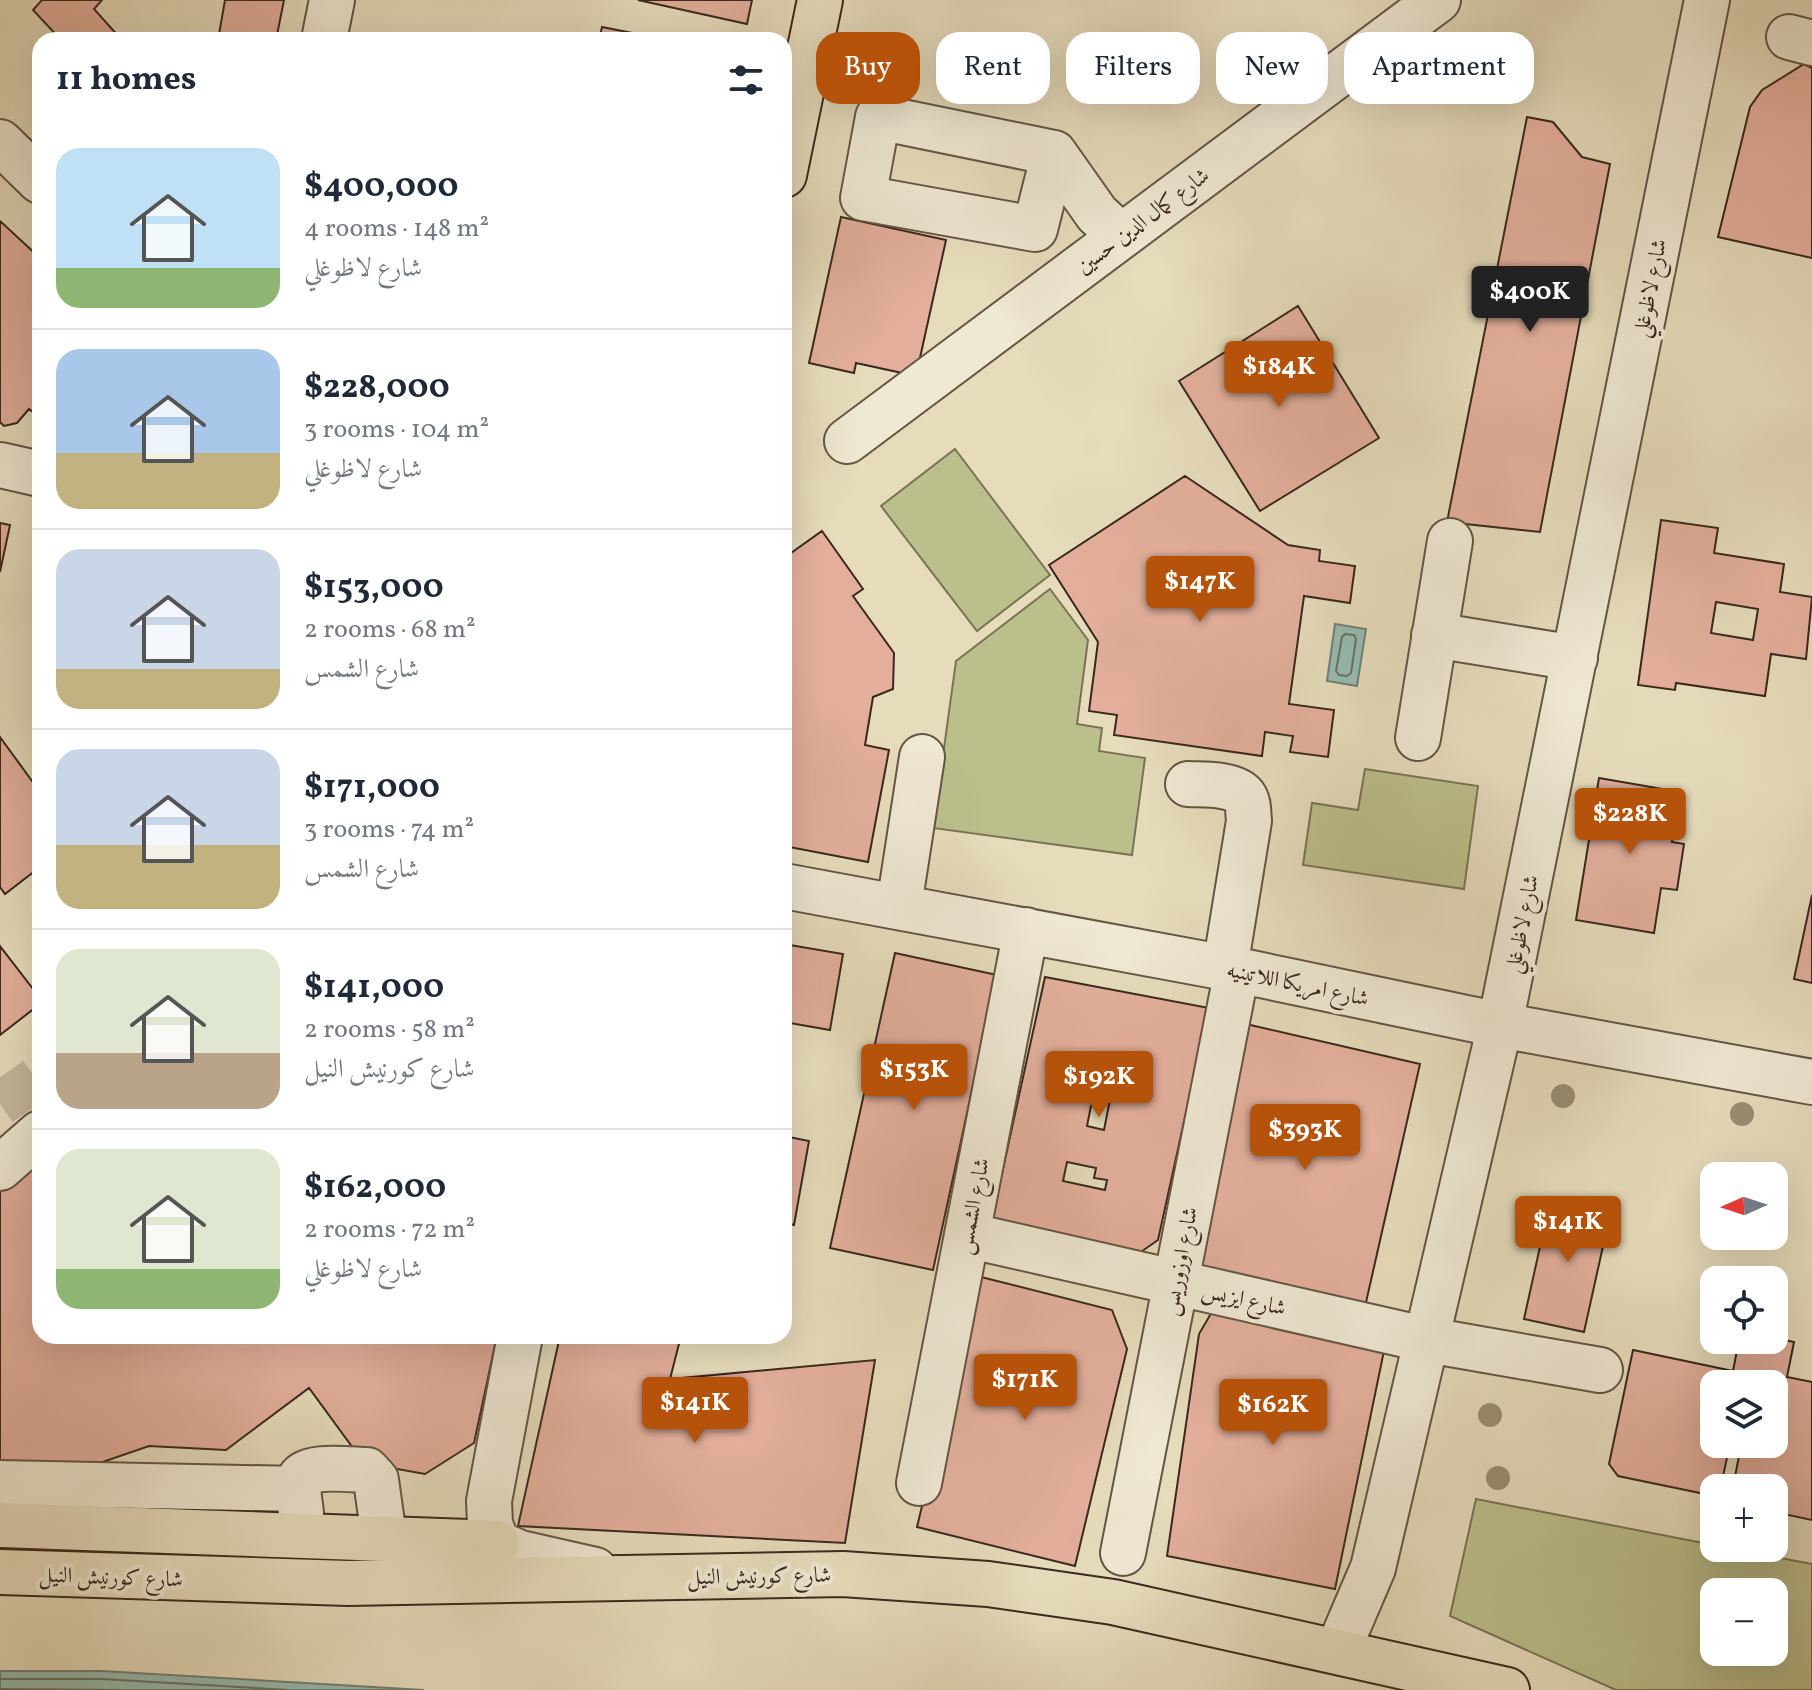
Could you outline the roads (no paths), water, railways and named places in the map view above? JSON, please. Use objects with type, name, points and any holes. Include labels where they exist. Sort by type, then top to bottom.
[{"type":"main road","points":[[792,136],[820,0]]},
{"type":"main road","points":[[20,1526],[497,1543]]},
{"type":"main road","name":"شارع كورنيش النيل","points":[[0,1572],[348,1583],[843,1574],[988,1584],[1113,1602],[1507,1690]]},
{"type":"street","points":[[326,32],[332,0]]},
{"type":"street","name":"شارع كمال الدين حسين","points":[[847,441],[1438,0]]},
{"type":"street","name":"شارع لاظوغلي","points":[[1338,1650],[1373,1568],[1500,1025],[1707,0]]},
{"type":"street","points":[[0,142],[32,173]]},
{"type":"street","points":[[1054,153],[1097,214],[1121,236]]},
{"type":"street","points":[[0,465],[32,472]]},
{"type":"street","points":[[1418,738],[1450,541]]},
{"type":"street","points":[[1434,635],[1575,658]]},
{"type":"street","points":[[899,906],[922,757]]},
{"type":"street","name":"شارع اوزوريس","points":[[1123,1553],[1231,969],[1249,821],[1244,795],[1234,789],[1188,784]]},
{"type":"street","name":"شارع امريكا اللاتينيه","points":[[792,888],[1026,930],[1500,1025],[1812,1082]]},
{"type":"street","name":"شارع الشمس","points":[[919,1483],[1026,930]]},
{"type":"street","points":[[0,1168],[32,1140]]},
{"type":"street","name":"شارع ايزيس","points":[[967,1235],[1428,1340],[1600,1370]]},
{"type":"street","points":[[518,1344],[489,1501],[490,1524],[497,1543],[520,1553],[629,1577]]},
{"type":"street","points":[[302,1535],[299,1480],[309,1470],[371,1472],[376,1480],[384,1537]]},
{"type":"street","points":[[0,1483],[299,1489]]},
{"type":"water","points":[[1335,624],[1366,629],[1357,686],[1327,681]]},
{"type":"water","points":[[0,1671],[102,1671],[424,1690],[0,1690]]},
{"type":"tunnel","points":[[0,1104],[32,1082]]}]
